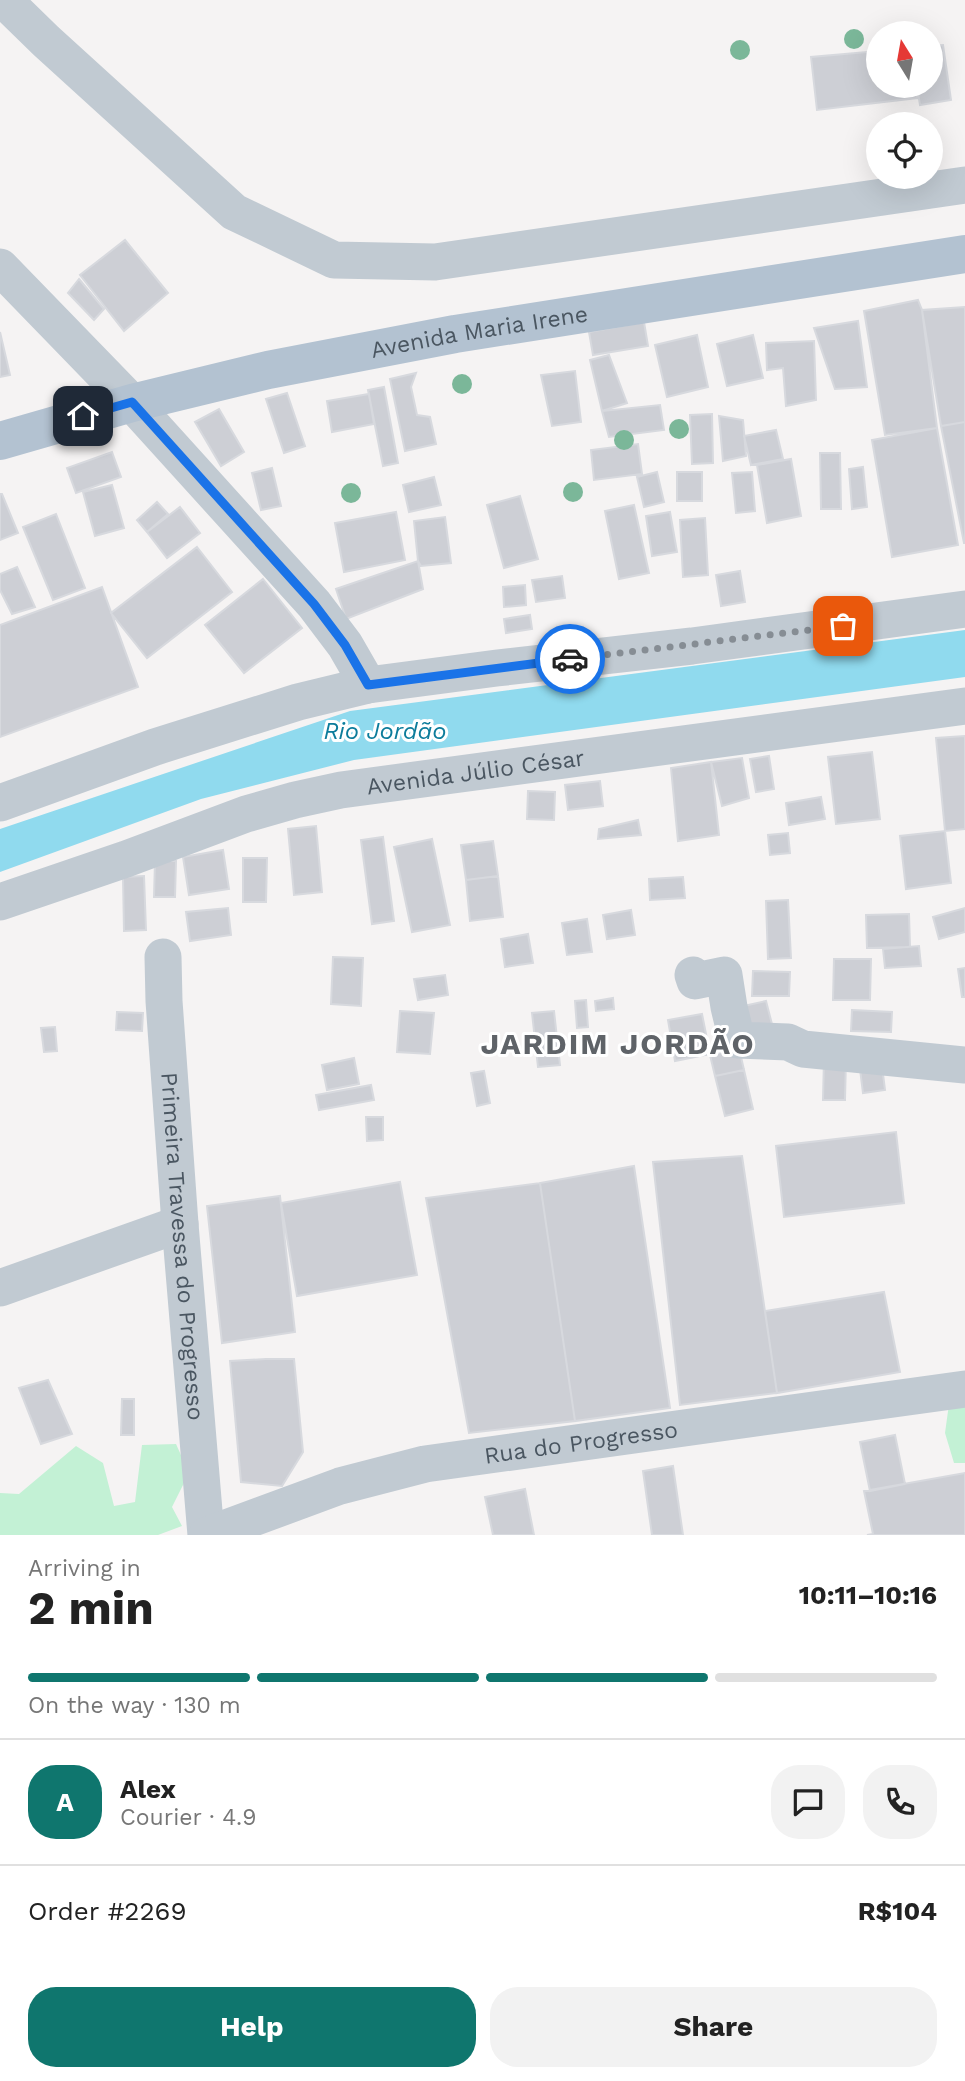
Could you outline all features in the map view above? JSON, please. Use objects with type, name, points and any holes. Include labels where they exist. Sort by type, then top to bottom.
[{"type":"main road","name":"Avenida Maria Irene","points":[[0,441],[132,402],[268,370],[455,334],[965,254]]},
{"type":"street","points":[[4,0],[234,212],[334,260],[435,262],[965,185]]},
{"type":"street","points":[[0,267],[132,402],[314,604],[345,645],[368,685]]},
{"type":"street","points":[[0,803],[155,747],[298,702],[368,685],[692,646],[965,609]]},
{"type":"street","name":"Avenida Júlio César","points":[[0,902],[246,814],[341,790],[965,706]]},
{"type":"street","name":"Primeira Travessa do Progresso","points":[[163,957],[180,1224],[207,1535]]},
{"type":"street","points":[[693,975],[695,981],[724,975],[737,1040],[788,1042],[803,1049],[965,1065]]},
{"type":"street","points":[[0,1288],[180,1224]]},
{"type":"street","name":"Rua do Progresso","points":[[207,1535],[340,1486],[425,1464],[965,1389]]},
{"type":"green space","points":[[965,1401],[965,1463],[954,1463],[945,1433],[949,1404]]},
{"type":"green space","points":[[176,1444],[189,1473],[172,1507],[182,1526],[158,1535],[0,1535],[0,1493],[19,1494],[76,1446],[103,1463],[114,1506],[135,1502],[142,1445]]},
{"type":"water","name":"Rio Jordão","points":[[965,630],[965,677],[354,760],[201,799],[0,872],[0,829],[350,711]]},
{"type":"building","points":[[943,45],[951,100],[920,105],[919,98],[943,98]]},
{"type":"building","points":[[866,52],[866,98],[917,98],[817,110],[811,57]]},
{"type":"building","points":[[125,240],[168,293],[124,331],[80,275]]},
{"type":"building","points":[[79,279],[104,309],[94,320],[68,293]]},
{"type":"building","points":[[918,300],[922,310],[937,428],[885,435],[864,311]]},
{"type":"building","points":[[965,307],[965,422],[941,426],[922,310]]},
{"type":"building","points":[[858,321],[867,387],[835,389],[814,328]]},
{"type":"building","points":[[644,322],[648,346],[593,355],[589,332]]},
{"type":"building","points":[[0,332],[10,375],[0,377]]},
{"type":"building","points":[[697,335],[708,387],[667,397],[655,345]]},
{"type":"building","points":[[753,335],[763,378],[727,386],[717,344]]},
{"type":"building","points":[[814,341],[816,400],[786,406],[783,368],[767,370],[766,343]]},
{"type":"building","points":[[609,355],[627,403],[602,411],[590,360]]},
{"type":"building","points":[[575,371],[581,422],[552,426],[541,375]]},
{"type":"building","points":[[416,373],[411,387],[417,415],[430,417],[436,444],[405,451],[390,379]]},
{"type":"building","points":[[384,387],[398,463],[383,466],[368,390]]},
{"type":"building","points":[[287,393],[305,446],[284,453],[266,399]]},
{"type":"building","points":[[369,394],[374,424],[332,432],[327,401]]},
{"type":"building","points":[[660,405],[664,430],[609,437],[602,411]]},
{"type":"building","points":[[219,409],[244,452],[221,466],[195,422]]},
{"type":"building","points":[[712,414],[713,463],[692,464],[690,415]]},
{"type":"building","points":[[719,416],[743,420],[746,456],[723,461]]},
{"type":"building","points":[[965,422],[965,543],[964,543],[941,426]]},
{"type":"building","points":[[937,428],[958,545],[892,557],[872,440]]},
{"type":"building","points":[[776,430],[783,459],[751,465],[744,436]]},
{"type":"building","points":[[638,444],[642,474],[594,480],[591,450]]},
{"type":"building","points":[[112,452],[121,477],[76,493],[67,468]]},
{"type":"building","points":[[820,453],[840,453],[841,509],[821,509]]},
{"type":"building","points":[[791,459],[801,516],[767,523],[757,465]]},
{"type":"building","points":[[863,467],[867,507],[852,509],[849,469]]},
{"type":"building","points":[[272,468],[281,506],[261,510],[252,473]]},
{"type":"building","points":[[657,472],[664,502],[644,507],[637,477]]},
{"type":"building","points":[[677,472],[702,472],[702,501],[677,501]]},
{"type":"building","points":[[752,472],[755,511],[736,513],[732,473]]},
{"type":"building","points":[[434,477],[441,505],[409,512],[403,485]]},
{"type":"building","points":[[112,485],[124,528],[95,536],[83,492]]},
{"type":"building","points":[[0,494],[18,533],[0,540]]},
{"type":"building","points":[[520,496],[538,559],[504,568],[487,505]]},
{"type":"building","points":[[157,502],[168,514],[147,532],[137,520]]},
{"type":"building","points":[[634,505],[649,573],[619,579],[605,511]]},
{"type":"building","points":[[180,507],[200,533],[167,558],[147,532]]},
{"type":"building","points":[[396,512],[405,560],[344,572],[335,523]]},
{"type":"building","points":[[670,512],[677,552],[652,556],[646,516]]},
{"type":"building","points":[[56,514],[85,588],[53,600],[23,527]]},
{"type":"building","points":[[445,517],[451,563],[421,566],[418,561],[414,521]]},
{"type":"building","points":[[705,518],[708,575],[683,577],[680,520]]},
{"type":"building","points":[[197,547],[232,592],[147,658],[111,613]]},
{"type":"building","points":[[418,561],[423,589],[346,619],[336,589]]},
{"type":"building","points":[[17,567],[35,607],[12,614],[0,590],[0,574]]},
{"type":"building","points":[[740,571],[745,602],[721,606],[716,575]]},
{"type":"building","points":[[562,576],[565,598],[536,602],[532,580]]},
{"type":"building","points":[[263,579],[302,628],[244,673],[205,625]]},
{"type":"building","points":[[525,585],[526,605],[504,607],[503,587]]},
{"type":"building","points":[[102,587],[138,687],[0,737],[0,625]]},
{"type":"building","points":[[530,615],[532,629],[506,633],[504,619]]},
{"type":"building","points":[[965,736],[965,829],[945,831],[936,738]]},
{"type":"building","points":[[872,752],[880,819],[836,824],[828,757]]},
{"type":"building","points":[[769,756],[774,789],[756,792],[750,759]]},
{"type":"building","points":[[742,758],[749,798],[722,806],[711,762]]},
{"type":"building","points":[[711,762],[719,835],[678,841],[671,768]]},
{"type":"building","points":[[600,781],[603,806],[568,810],[565,785]]},
{"type":"building","points":[[528,791],[555,792],[554,820],[527,819]]},
{"type":"building","points":[[821,797],[825,819],[789,825],[786,803]]},
{"type":"building","points":[[638,820],[641,835],[598,839],[599,829]]},
{"type":"building","points":[[316,826],[322,892],[294,895],[288,829]]},
{"type":"building","points":[[945,831],[951,883],[906,889],[900,836]]},
{"type":"building","points":[[788,833],[790,853],[770,855],[768,835]]},
{"type":"building","points":[[383,837],[394,921],[372,924],[361,840]]},
{"type":"building","points":[[432,839],[450,925],[412,932],[394,847]]},
{"type":"building","points":[[493,841],[498,876],[466,880],[461,845]]},
{"type":"building","points":[[223,850],[229,889],[189,895],[183,857]]},
{"type":"building","points":[[243,858],[267,858],[266,902],[243,902]]},
{"type":"building","points":[[155,861],[176,861],[175,897],[154,897]]},
{"type":"building","points":[[144,876],[146,930],[124,931],[123,877]]},
{"type":"building","points":[[498,876],[503,917],[470,921],[466,880]]},
{"type":"building","points":[[683,877],[685,898],[650,900],[649,879]]},
{"type":"building","points":[[788,900],[791,958],[768,959],[766,901]]},
{"type":"building","points":[[228,908],[231,935],[190,941],[186,912]]},
{"type":"building","points":[[965,908],[965,932],[939,939],[933,917]]},
{"type":"building","points":[[631,910],[635,935],[607,939],[603,915]]},
{"type":"building","points":[[909,914],[910,947],[867,948],[866,915]]},
{"type":"building","points":[[587,919],[592,952],[567,955],[562,923]]},
{"type":"building","points":[[528,934],[533,963],[505,967],[501,939]]},
{"type":"building","points":[[919,946],[921,966],[885,968],[883,949]]},
{"type":"building","points":[[333,957],[363,958],[361,1006],[331,1004]]},
{"type":"building","points":[[834,959],[871,959],[870,1000],[833,1000]]},
{"type":"building","points":[[965,968],[965,997],[962,997],[958,969]]},
{"type":"building","points":[[753,971],[790,972],[789,996],[752,996]]},
{"type":"building","points":[[445,975],[448,995],[418,1000],[414,979]]},
{"type":"building","points":[[613,998],[614,1009],[596,1011],[595,1001]]},
{"type":"building","points":[[586,1000],[588,1027],[577,1028],[575,1001]]},
{"type":"building","points":[[766,1001],[773,1028],[745,1034],[739,1007]]},
{"type":"building","points":[[852,1010],[892,1012],[891,1032],[851,1031]]},
{"type":"building","points":[[400,1011],[434,1013],[430,1054],[397,1052]]},
{"type":"building","points":[[554,1011],[560,1065],[538,1067],[532,1013]]},
{"type":"building","points":[[117,1012],[143,1013],[142,1031],[116,1030]]},
{"type":"building","points":[[702,1014],[710,1054],[675,1061],[668,1020]]},
{"type":"building","points":[[55,1027],[57,1051],[44,1052],[41,1028]]},
{"type":"building","points":[[739,1048],[744,1070],[715,1076],[710,1055]]},
{"type":"building","points":[[354,1058],[359,1084],[327,1090],[322,1065]]},
{"type":"building","points":[[824,1058],[846,1059],[845,1100],[823,1100]]},
{"type":"building","points":[[881,1058],[885,1090],[863,1093],[859,1061]]},
{"type":"building","points":[[744,1070],[753,1109],[725,1116],[715,1076]]},
{"type":"building","points":[[484,1071],[490,1103],[477,1106],[471,1073]]},
{"type":"building","points":[[371,1085],[374,1100],[319,1110],[316,1095]]},
{"type":"building","points":[[366,1117],[383,1117],[383,1140],[367,1141]]},
{"type":"building","points":[[896,1132],[904,1203],[784,1217],[776,1146]]},
{"type":"building","points":[[742,1156],[777,1393],[680,1405],[653,1162]]},
{"type":"building","points":[[634,1166],[670,1408],[575,1421],[540,1183]]},
{"type":"building","points":[[400,1182],[417,1275],[297,1296],[281,1203]]},
{"type":"building","points":[[540,1183],[575,1421],[469,1433],[426,1198]]},
{"type":"building","points":[[280,1196],[295,1332],[222,1343],[207,1206]]},
{"type":"building","points":[[884,1292],[900,1372],[777,1393],[765,1311]]},
{"type":"building","points":[[294,1359],[303,1452],[282,1486],[241,1482],[230,1361]]},
{"type":"building","points":[[48,1380],[72,1434],[41,1444],[19,1388]]},
{"type":"building","points":[[122,1399],[134,1399],[134,1435],[121,1435]]},
{"type":"building","points":[[895,1435],[905,1484],[870,1491],[860,1442]]},
{"type":"building","points":[[673,1466],[683,1535],[652,1535],[643,1471]]},
{"type":"building","points":[[965,1473],[965,1535],[867,1535],[873,1534],[864,1491]]},
{"type":"building","points":[[525,1489],[534,1535],[493,1535],[485,1497]]},
{"type":"way so far","points":[[570,659],[843,626]]},
{"type":"district","name":"JARDIM JORDÃO","points":[[618,1044]]},
{"type":"route","points":[[83,416],[132,402],[314,604],[345,645],[368,685],[570,659]]}]
